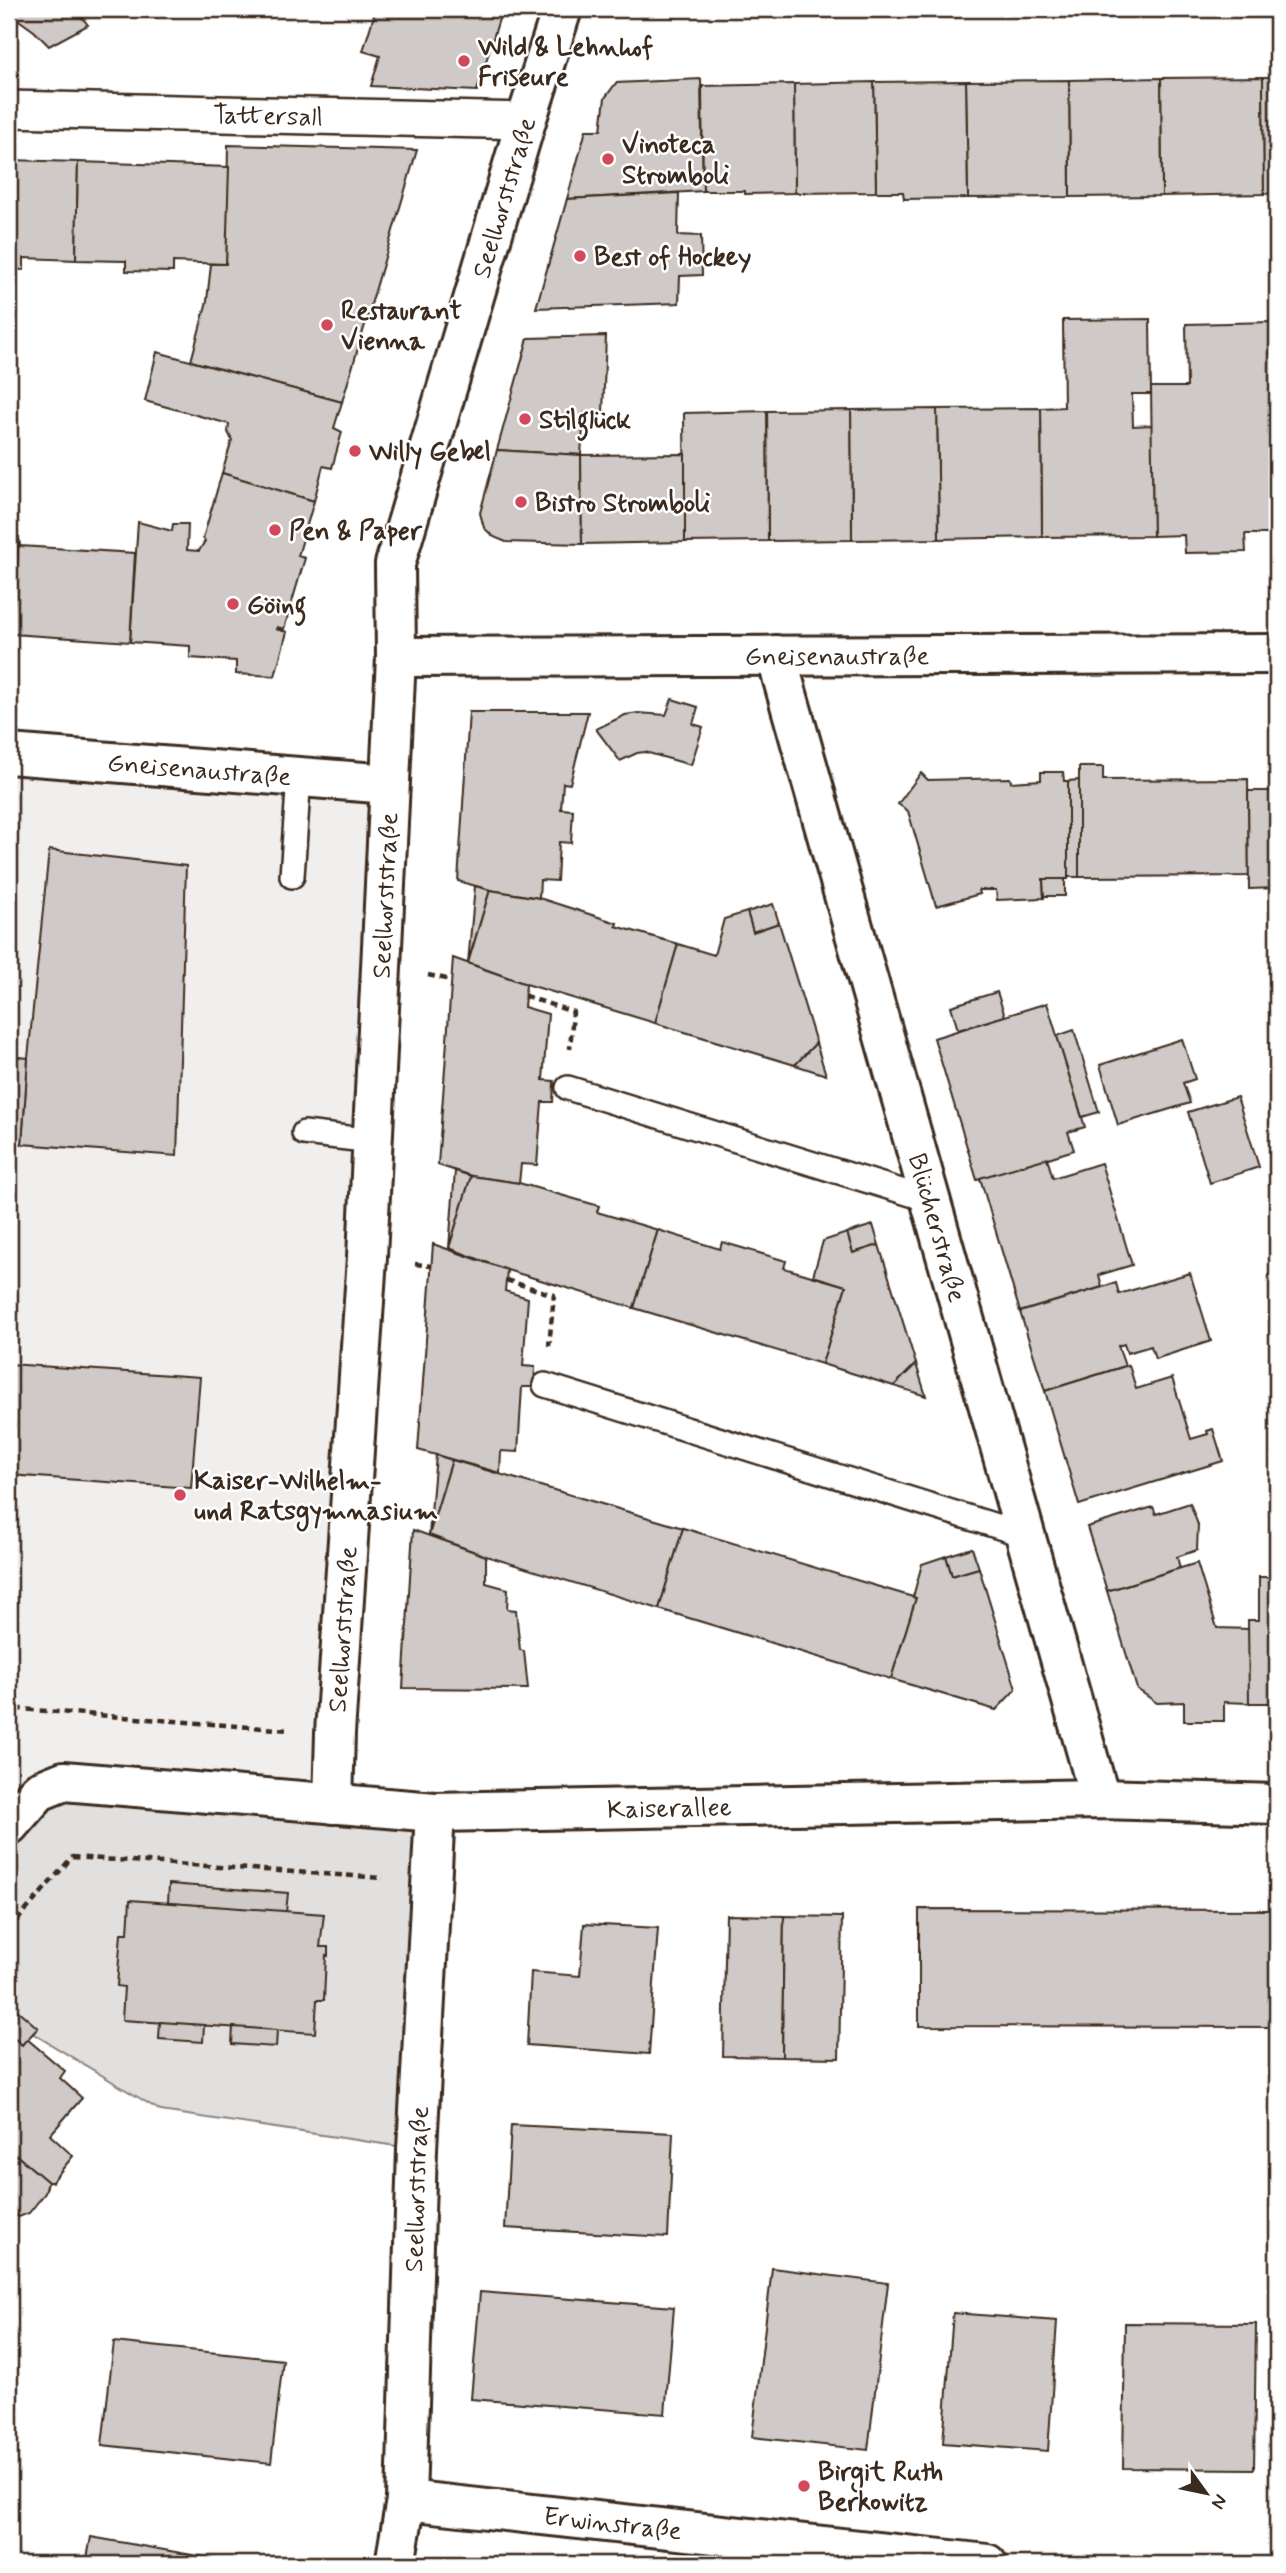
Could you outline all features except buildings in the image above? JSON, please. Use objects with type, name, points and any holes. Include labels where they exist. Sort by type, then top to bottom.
[{"type":"street","name":"Seelhorststraße","points":[[333,1804],[335,1733],[373,1141],[396,657],[396,564],[526,121],[562,9]]},
{"type":"street","name":"Tattersall","points":[[9,109],[526,121]]},
{"type":"street","name":"Gneisenaustraße","points":[[396,657],[1277,654]]},
{"type":"street","name":"Blücherstraße","points":[[776,655],[1100,1799]]},
{"type":"street","name":"Gneisenaustraße","points":[[9,754],[390,783]]},
{"type":"street","name":"Kaiserallee","points":[[9,1825],[39,1791],[64,1781],[435,1812],[1100,1799],[1277,1804]]},
{"type":"street","name":"Seelhorststraße","points":[[395,2564],[406,2500],[417,2149],[435,1812]]},
{"type":"street","name":"Erwinstraße","points":[[406,2500],[987,2564]]},
{"type":"lane","points":[[292,876],[299,776]]},
{"type":"lane","points":[[568,1088],[930,1200]]},
{"type":"lane","points":[[304,1133],[373,1141]]},
{"type":"lane","points":[[545,1385],[1026,1535]]},
{"type":"path","points":[[525,996],[573,1012],[568,1088]]},
{"type":"path","points":[[506,1280],[554,1296],[545,1385]]},
{"type":"path","points":[[9,1721],[20,1709],[335,1733]]},
{"type":"path","points":[[9,1930],[72,1857],[431,1882]]},
{"type":"shaded area","name":"Kaiser-Wilhelm- und Ratsgymnasium","points":[[9,754],[389,784],[333,1804],[9,1825]]},
{"type":"shaded area","points":[[39,1791],[435,1812],[417,2149],[161,2111],[9,2019],[9,1825]]},
{"type":"place","name":"Wild & Lehnhof Friseure","points":[[464,61]]},
{"type":"place","name":"Vinoteca Stromboli","points":[[608,159]]},
{"type":"place","name":"Best of Hockey","points":[[580,256]]},
{"type":"place","name":"Restaurant Vienna","points":[[327,325]]},
{"type":"place","name":"Stilglück","points":[[525,419]]},
{"type":"place","name":"Willy Gebel","points":[[355,451]]},
{"type":"place","name":"Bistro Stromboli","points":[[521,502]]},
{"type":"place","name":"Pen & Paper","points":[[275,530]]},
{"type":"place","name":"Göing","points":[[233,604]]},
{"type":"place","name":"Kaiser-Wilhelm- und Ratsgymnasium","points":[[180,1495]]},
{"type":"place","name":"Birgit Ruth Berkowitz","points":[[804,2486]]}]
